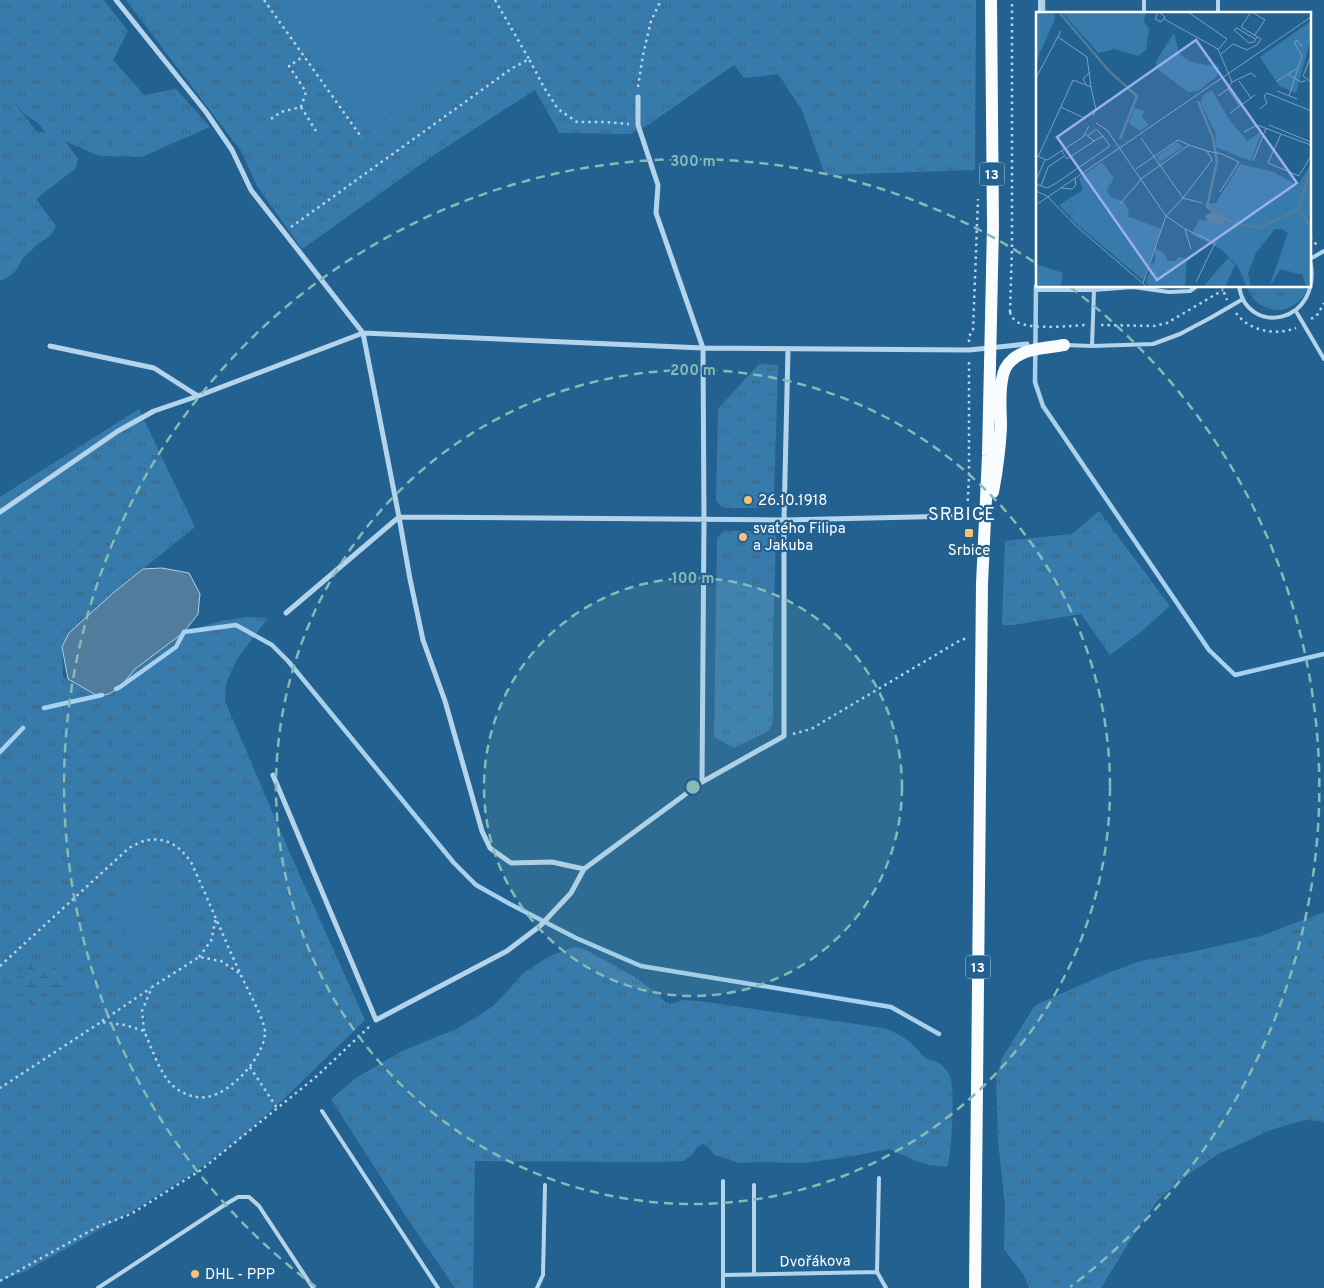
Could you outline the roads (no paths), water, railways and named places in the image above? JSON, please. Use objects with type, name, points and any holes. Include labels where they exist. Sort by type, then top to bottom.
[{"type":"main road","name":"13","points":[[975,1288],[982,632],[993,226],[991,0]]},
{"type":"main road","points":[[984,526],[997,472],[1001,429],[1001,380],[1004,369],[1017,356],[1064,345]]},
{"type":"street","points":[[116,0],[206,112],[232,150],[251,190],[364,333],[400,517],[410,579],[424,640],[444,701],[482,832],[490,848],[511,863],[552,862],[584,868]]},
{"type":"street","points":[[638,97],[638,125],[658,185],[656,213],[703,348],[702,782]]},
{"type":"street","points":[[0,512],[118,431],[154,412],[364,333],[703,348],[969,350],[1027,344]]},
{"type":"street","points":[[50,346],[154,368],[198,396]]},
{"type":"street","points":[[273,775],[376,1020],[507,951],[540,926],[571,893],[584,868],[702,782],[784,736],[784,520],[788,349]]},
{"type":"street","points":[[286,613],[400,517],[784,520],[958,516]]},
{"type":"lane","points":[[1312,258],[1324,251]]},
{"type":"lane","points":[[1312,263],[1315,270],[1316,283],[1314,289]]},
{"type":"lane","points":[[1038,288],[1038,290],[1120,288]]},
{"type":"lane","points":[[1140,288],[1168,292],[1190,291],[1194,288]]},
{"type":"lane","points":[[1240,288],[1243,299],[1252,310],[1273,318],[1297,313],[1306,306],[1312,295]]},
{"type":"lane","points":[[1092,346],[1094,290]]},
{"type":"lane","points":[[1027,344],[1092,346],[1153,344],[1180,334],[1243,299]]},
{"type":"lane","points":[[1297,313],[1324,359]]},
{"type":"lane","points":[[322,1111],[438,1288]]},
{"type":"lane","points":[[879,1178],[877,1272],[886,1288]]},
{"type":"lane","points":[[723,1181],[723,1288]]},
{"type":"lane","points":[[754,1184],[754,1274]]},
{"type":"lane","points":[[537,1288],[544,1275],[545,1186]]},
{"type":"lane","points":[[98,1288],[226,1204],[238,1197],[249,1197],[259,1206],[313,1288]]},
{"type":"lane","name":"Dvořákova","points":[[723,1275],[877,1272]]},
{"type":"waterway","points":[[1043,0],[1043,12]]},
{"type":"waterway","points":[[1036,286],[1035,382],[1043,406],[1209,650],[1235,675],[1324,654]]},
{"type":"waterway","points":[[116,689],[176,647],[184,632],[236,625],[272,645],[288,661],[454,863],[476,885],[576,938],[641,966],[891,1007],[939,1034]]},
{"type":"waterway","points":[[44,708],[102,695]]},
{"type":"waterway","points":[[0,752],[23,728]]},
{"type":"place","name":"26.10.1918","points":[[748,500]]},
{"type":"place","name":"Srbice","points":[[969,533]]},
{"type":"place","name":"svatého Filipa a Jakuba","points":[[743,537]]},
{"type":"place","name":"DHL - PPP","points":[[195,1274]]},
{"type":"district","name":"SRBICE","points":[[962,514]]}]
